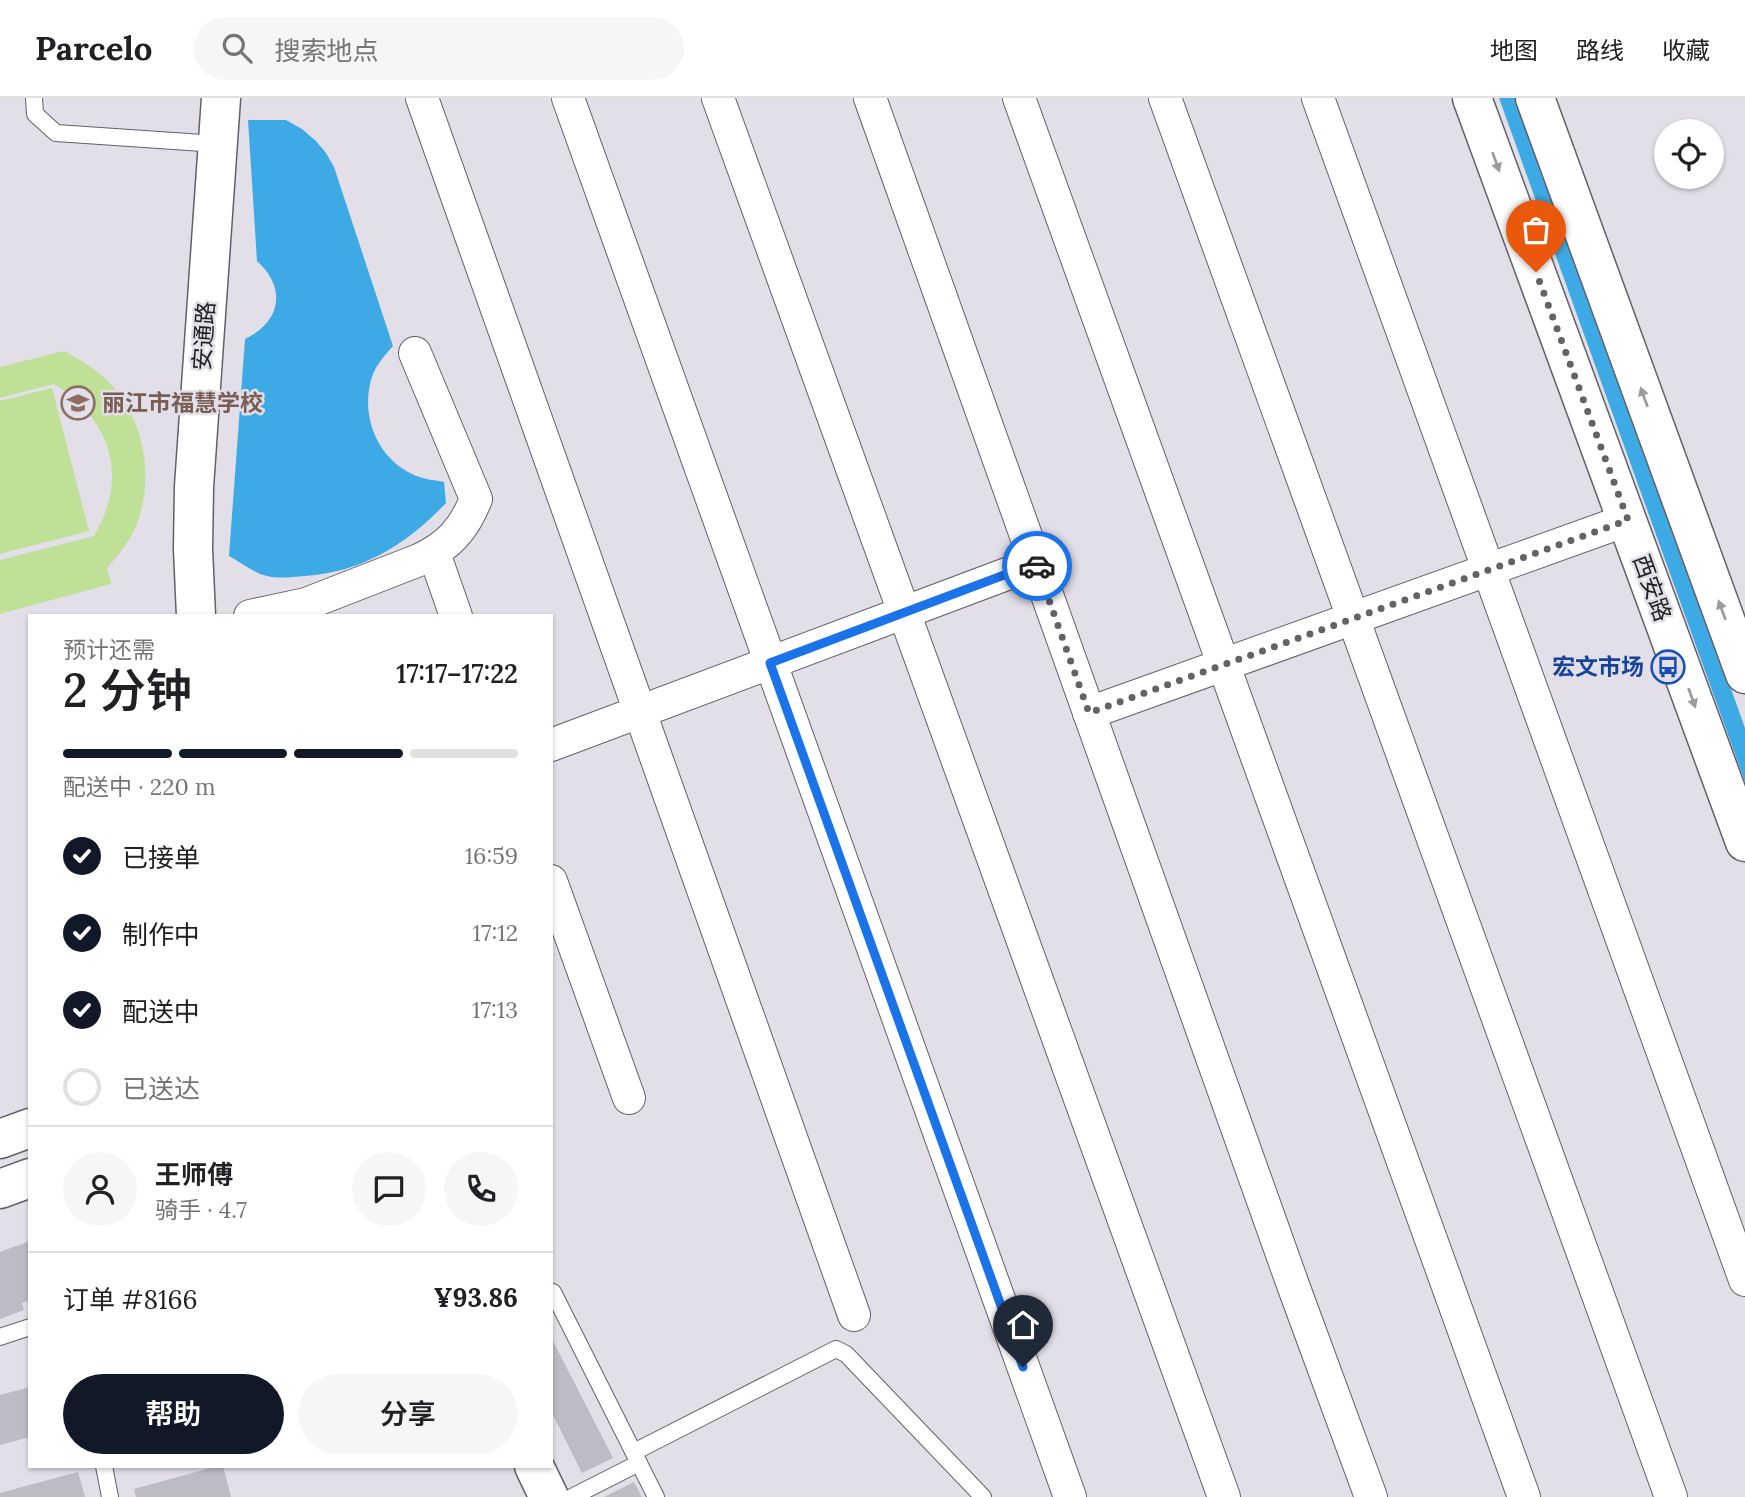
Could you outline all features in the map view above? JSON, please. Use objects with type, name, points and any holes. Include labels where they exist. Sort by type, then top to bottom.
[{"type":"street","name":"安通路","points":[[196,614],[194,487],[221,98]]},
{"type":"street","points":[[422,98],[854,1315]]},
{"type":"street","points":[[568,98],[1070,1497]]},
{"type":"street","points":[[718,98],[1224,1497]]},
{"type":"street","points":[[870,98],[1288,1272],[1371,1497]]},
{"type":"street","points":[[1019,98],[1524,1497]]},
{"type":"street","points":[[1165,98],[1671,1497]]},
{"type":"street","points":[[1318,98],[1745,1280]]},
{"type":"street","name":"西安路","points":[[1472,98],[1745,842]]},
{"type":"street","points":[[1535,98],[1745,674]]},
{"type":"street","points":[[269,614],[308,610],[434,553],[457,533],[469,517],[476,499],[415,353]]},
{"type":"street","points":[[1089,713],[1628,520]]},
{"type":"street","points":[[434,553],[455,614]]},
{"type":"street","points":[[553,744],[1036,563]]},
{"type":"street","points":[[553,887],[629,1098]]},
{"type":"street","points":[[0,1139],[28,1129]]},
{"type":"street","points":[[0,1189],[28,1179]]},
{"type":"street","points":[[535,1468],[549,1497]]},
{"type":"lane","points":[[34,98],[35,114],[56,132],[218,144]]},
{"type":"lane","points":[[553,1292],[656,1497]]},
{"type":"lane","points":[[0,1338],[28,1328]]},
{"type":"lane","points":[[572,1497],[637,1458],[836,1349],[846,1354],[983,1497]]},
{"type":"lane","points":[[104,1468],[110,1497]]},
{"type":"green space","points":[[64,351],[100,374],[115,389],[127,407],[142,446],[145,488],[142,508],[129,539],[107,568],[111,584],[0,614],[0,560],[94,536],[105,514],[111,492],[109,451],[90,415],[74,398],[54,384],[0,398],[0,367]]},
{"type":"green space","points":[[52,388],[89,531],[0,554],[0,401]]},
{"type":"water","points":[[1499,98],[1520,98],[1745,728],[1745,782]]},
{"type":"water","points":[[248,120],[286,120],[316,141],[334,167],[393,346],[372,377],[368,405],[374,433],[380,446],[399,466],[420,477],[444,482],[446,503],[416,531],[365,562],[326,573],[272,577],[258,573],[229,556],[245,339],[266,323],[276,304],[273,282],[257,261]]},
{"type":"building","points":[[28,1242],[28,1301],[22,1303],[24,1310],[0,1319],[0,1252]]},
{"type":"building","points":[[553,1341],[613,1458],[582,1473],[553,1415]]},
{"type":"building","points":[[28,1388],[28,1438],[0,1445],[0,1395]]},
{"type":"building","points":[[211,1468],[224,1468],[231,1497],[136,1497],[134,1489]]},
{"type":"building","points":[[78,1472],[85,1497],[0,1497],[0,1493]]},
{"type":"building","points":[[634,1482],[642,1497],[604,1497]]},
{"type":"way so far","points":[[1037,566],[1089,713],[1628,520],[1536,272]]},
{"type":"place","name":"丽江市福慧学校","points":[[78,403]]},
{"type":"place","name":"宏文市场","points":[[1668,667]]},
{"type":"route","points":[[1023,1367],[770,663],[1036,563],[1037,566]]}]
